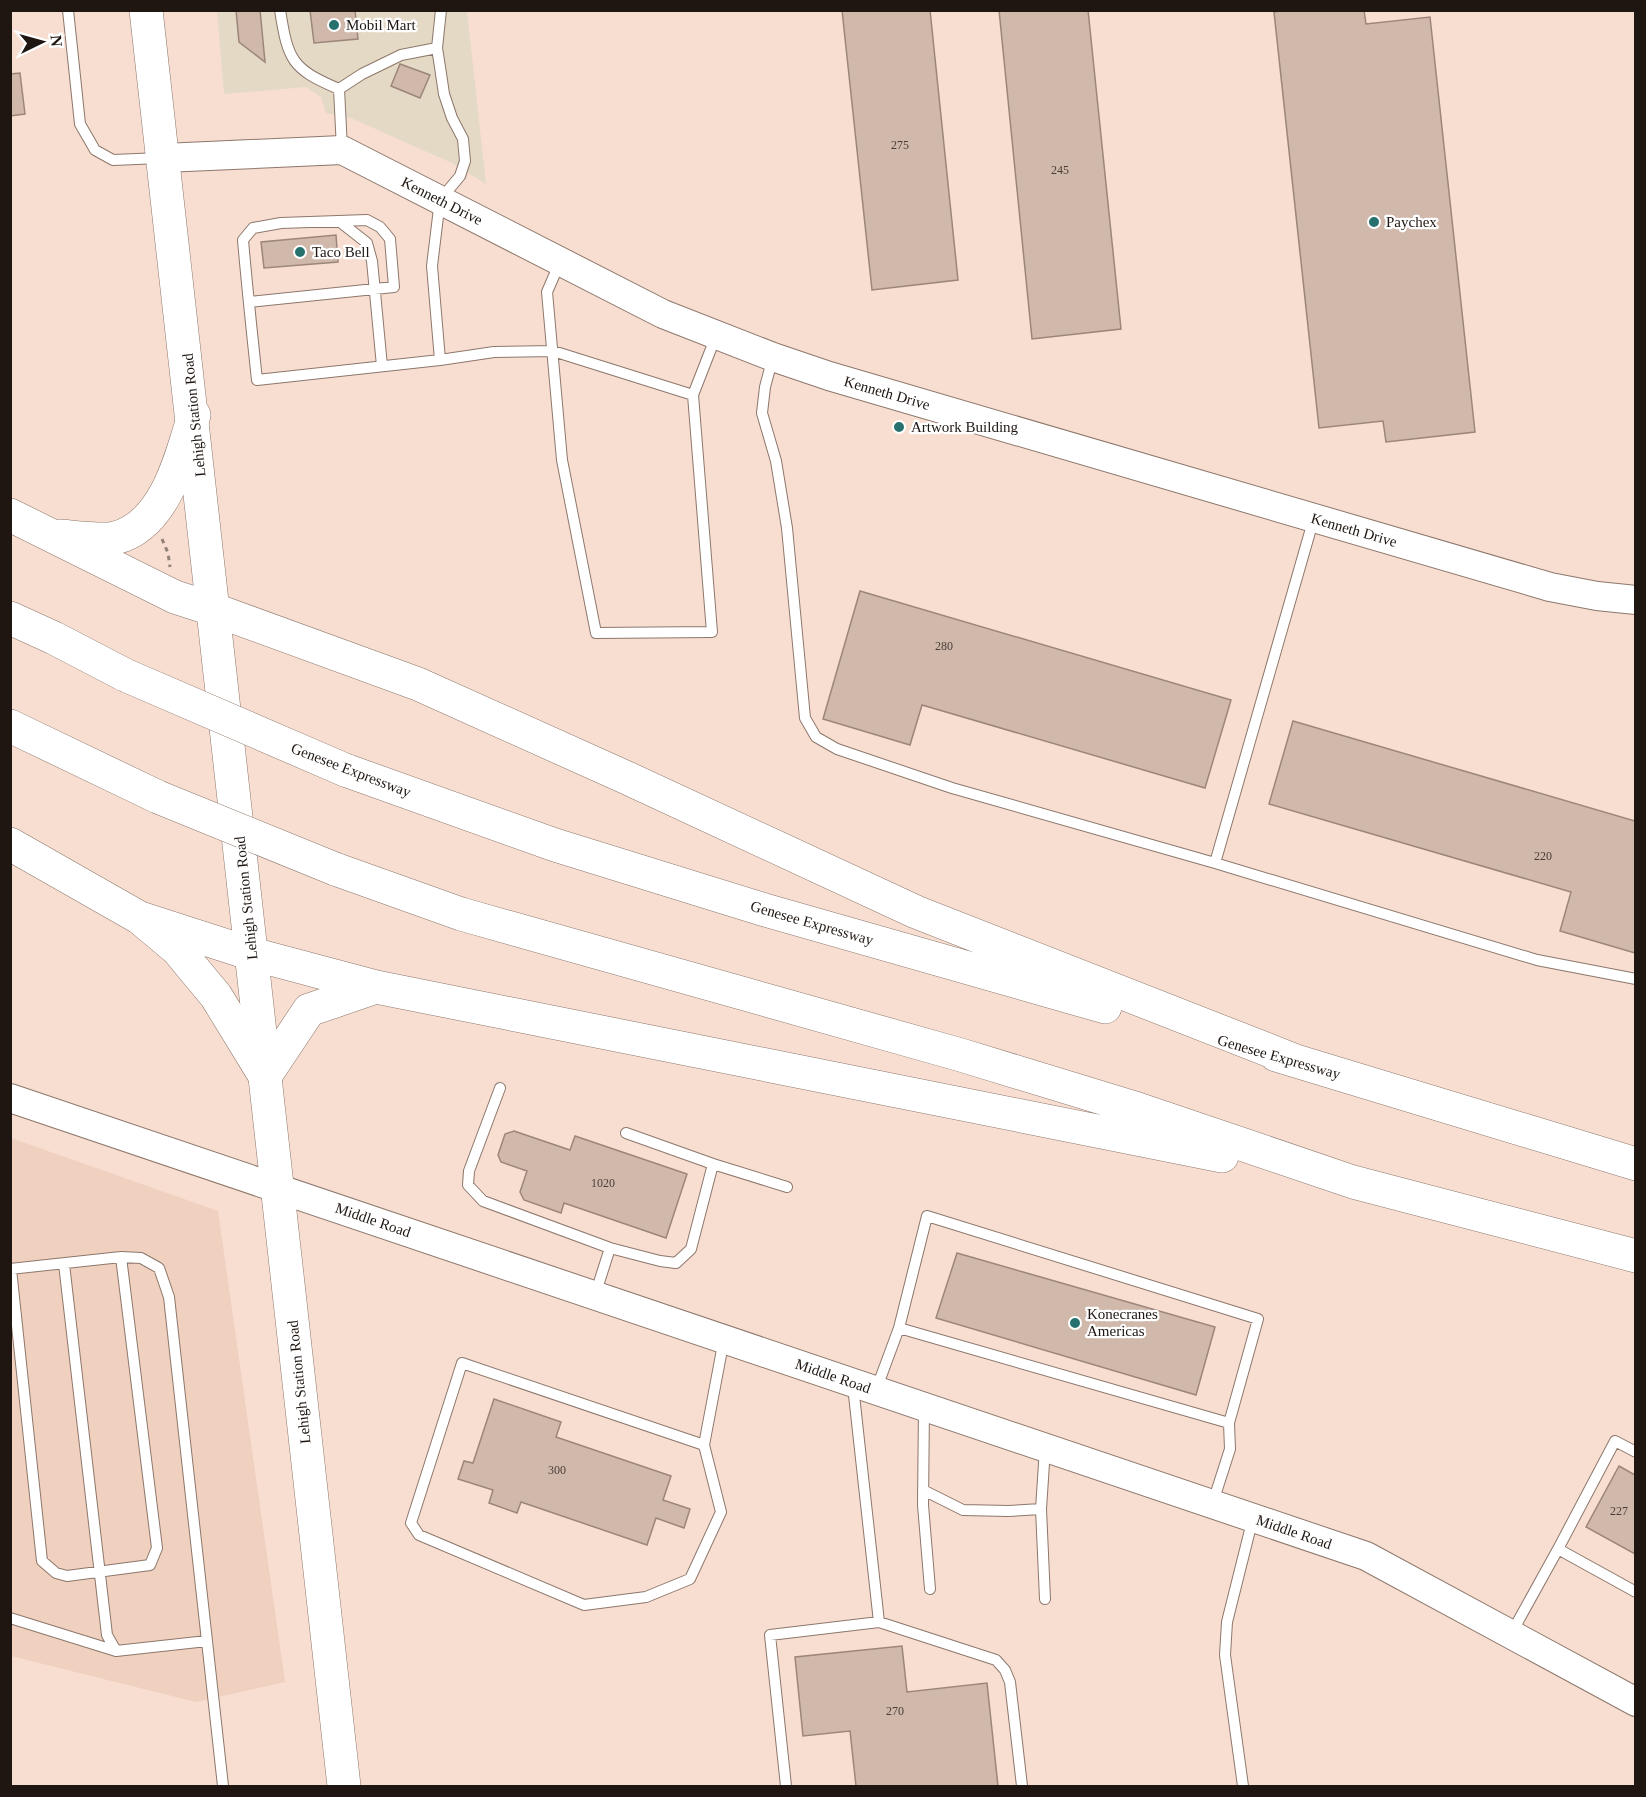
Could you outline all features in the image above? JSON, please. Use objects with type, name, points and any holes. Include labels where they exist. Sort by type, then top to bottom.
[{"type":"main road","name":"Lehigh Station Road","points":[[146,10],[194,415],[344,1786]]},
{"type":"main road","points":[[50,536],[114,538],[138,527],[161,504],[180,460],[194,415]]},
{"type":"main road","points":[[10,515],[175,597],[418,684],[626,777],[916,912],[1296,1061]]},
{"type":"main road","points":[[10,610],[54,638]]},
{"type":"main road","name":"Genesee Expressway","points":[[10,618],[125,675],[345,770],[555,845],[765,909],[1296,1061],[1635,1164]]},
{"type":"main road","points":[[10,726],[158,797],[335,869],[461,914],[950,1052],[1127,1106],[1353,1182]]},
{"type":"main road","points":[[10,844],[140,918],[177,949],[216,996],[265,1076],[309,1010],[376,987]]},
{"type":"main road","points":[[140,918],[252,954],[376,987],[1353,1182],[1635,1257]]},
{"type":"street","name":"Kenneth Drive","points":[[164,158],[342,150],[663,314],[773,357],[828,376],[1551,587],[1597,596],[1635,600]]},
{"type":"street","name":"Middle Road","points":[[10,1098],[1366,1556],[1635,1702]]},
{"type":"lane","points":[[68,10],[80,124],[95,150],[113,160],[164,158]]},
{"type":"lane","points":[[280,10],[286,42],[296,65],[314,78],[339,89]]},
{"type":"lane","points":[[440,360],[432,266],[440,200],[460,176],[465,160],[463,139],[452,118],[444,94],[437,48],[441,10]]},
{"type":"lane","points":[[339,89],[362,74],[401,55],[437,48]]},
{"type":"lane","points":[[339,89],[342,150]]},
{"type":"lane","points":[[249,302],[394,287],[390,239],[380,227],[367,220],[281,223],[253,228],[243,240],[249,302],[257,380],[494,352],[552,351],[693,395]]},
{"type":"lane","points":[[339,221],[367,243],[372,261],[382,366]]},
{"type":"lane","points":[[561,261],[547,292],[562,460],[596,633],[712,632],[693,395],[717,335]]},
{"type":"lane","points":[[773,357],[765,387],[762,413],[776,461],[787,528],[805,718],[816,737],[837,749],[952,788],[1215,863],[1537,960],[1635,979]]},
{"type":"lane","points":[[1215,863],[1314,518]]},
{"type":"lane","points":[[500,1088],[469,1171],[468,1185],[483,1201],[610,1248],[676,1263],[691,1249],[713,1164]]},
{"type":"lane","points":[[626,1132],[713,1164],[787,1187]]},
{"type":"lane","points":[[879,1623],[864,1387],[899,1328],[927,1216],[1258,1319],[1229,1423],[1230,1449],[1212,1504]]},
{"type":"lane","points":[[595,1295],[610,1248]]},
{"type":"lane","points":[[121,1257],[156,1548],[150,1565],[68,1576],[56,1573],[42,1561],[11,1269],[121,1257],[141,1258],[159,1268],[169,1297],[223,1786]]},
{"type":"lane","points":[[64,1264],[107,1635],[116,1651]]},
{"type":"lane","points":[[899,1328],[1229,1423]]},
{"type":"lane","points":[[704,1445],[462,1363],[411,1523],[419,1535],[584,1605],[646,1597],[690,1579],[721,1512],[704,1445],[724,1339]]},
{"type":"lane","points":[[924,1407],[923,1490],[930,1589]]},
{"type":"lane","points":[[1511,1635],[1616,1441],[1635,1452]]},
{"type":"lane","points":[[1045,1448],[1041,1509],[1045,1599]]},
{"type":"lane","points":[[923,1490],[963,1510],[1041,1509]]},
{"type":"lane","points":[[1243,1786],[1225,1655],[1227,1622],[1253,1518]]},
{"type":"lane","points":[[1558,1549],[1635,1592]]},
{"type":"lane","points":[[10,1618],[116,1651],[207,1641]]},
{"type":"lane","points":[[786,1786],[770,1635],[879,1623],[996,1660],[1005,1670],[1010,1682],[1022,1786]]},
{"type":"path","points":[[160,534],[168,553],[171,572]]},
{"type":"shaded area","points":[[217,11],[467,11],[486,184],[452,163],[351,118],[326,113],[321,97],[306,87],[224,94]]},
{"type":"shaded area","points":[[11,1138],[218,1211],[285,1682],[196,1702],[11,1656]]},
{"type":"building","points":[[236,10],[260,10],[265,62],[239,42]]},
{"type":"building","name":"Mobil Mart","points":[[310,10],[355,10],[358,39],[314,43]]},
{"type":"building","points":[[842,10],[930,10],[958,280],[872,290]]},
{"type":"building","points":[[999,10],[1088,10],[1121,329],[1032,339]]},
{"type":"building","name":"Paychex","points":[[1364,10],[1366,24],[1430,17],[1475,432],[1386,442],[1383,421],[1319,428],[1274,12]]},
{"type":"building","points":[[400,64],[430,75],[420,98],[391,86]]},
{"type":"building","points":[[20,73],[25,114],[10,116],[10,74]]},
{"type":"building","name":"Taco Bell","points":[[336,235],[338,262],[264,268],[261,242]]},
{"type":"building","points":[[860,591],[1231,700],[1205,788],[922,705],[910,745],[823,719]]},
{"type":"building","points":[[1293,721],[1635,821],[1635,953],[1560,931],[1571,892],[1269,804]]},
{"type":"building","points":[[514,1131],[570,1150],[575,1136],[687,1174],[666,1238],[564,1203],[561,1213],[524,1200],[520,1192],[527,1171],[501,1162],[498,1155],[505,1134]]},
{"type":"building","name":"Konecranes Americas","points":[[957,1253],[1215,1327],[1196,1395],[936,1318]]},
{"type":"building","points":[[494,1399],[561,1422],[556,1437],[671,1476],[663,1500],[690,1509],[684,1528],[656,1518],[647,1545],[521,1502],[517,1513],[489,1503],[493,1490],[458,1479],[464,1461],[473,1463]]},
{"type":"building","points":[[1619,1466],[1635,1475],[1635,1554],[1586,1527]]},
{"type":"building","points":[[902,1646],[907,1692],[987,1683],[998,1786],[856,1786],[850,1731],[803,1736],[795,1657]]},
{"type":"place","name":"Mobil Mart","points":[[334,25]]},
{"type":"place","name":"Paychex","points":[[1374,222]]},
{"type":"place","name":"Taco Bell","points":[[300,252]]},
{"type":"place","name":"Artwork Building","points":[[899,427]]},
{"type":"place","name":"Konecranes Americas","points":[[1075,1323]]}]
